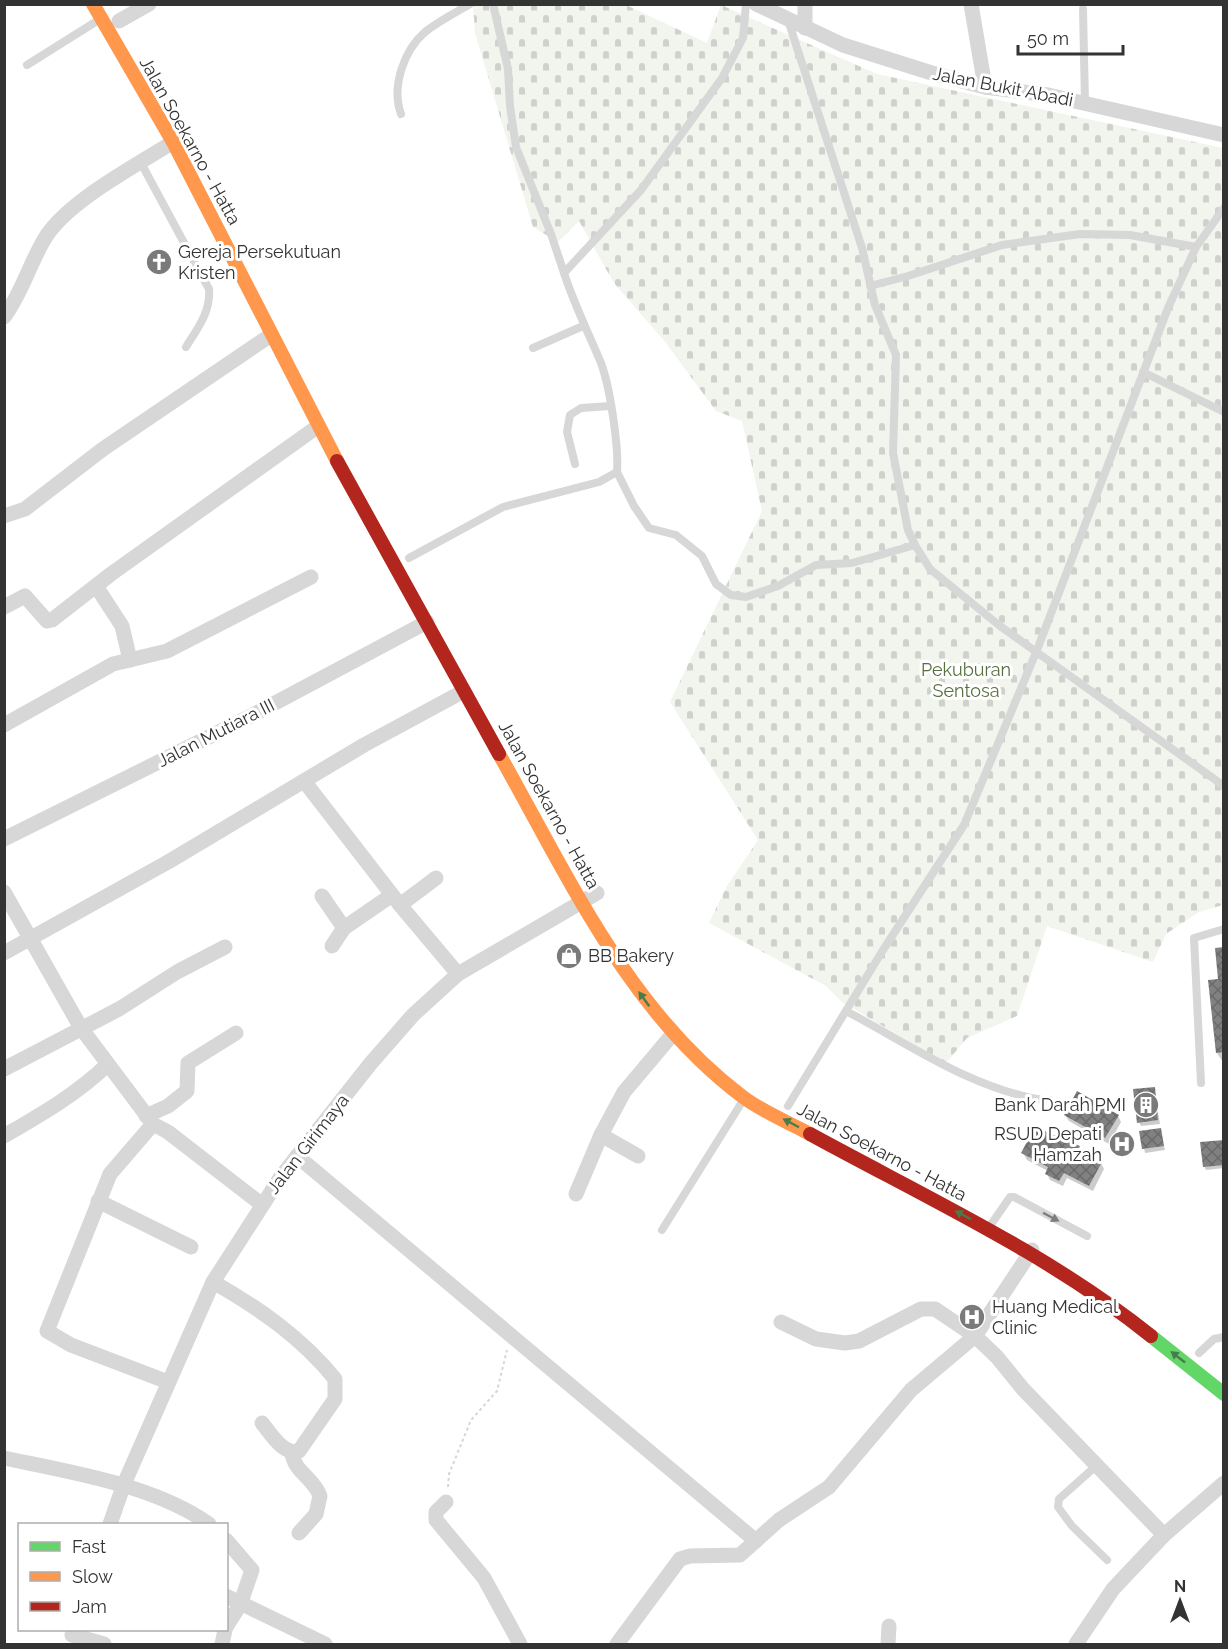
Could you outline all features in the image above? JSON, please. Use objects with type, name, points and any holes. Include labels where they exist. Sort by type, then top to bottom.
[{"type":"highway","name":"Jalan Soekarno - Hatta","points":[[93,4],[257,291],[280,320]]},
{"type":"highway","name":"Jalan Soekarno - Hatta","points":[[110,4],[164,100],[257,291],[271,335],[317,427],[582,900],[633,985],[672,1035],[711,1073],[744,1098],[989,1219],[1034,1248],[1136,1306]]},
{"type":"highway","points":[[648,977],[667,1005],[709,1048]]},
{"type":"highway","name":"Jalan Soekarno - Hatta","points":[[1034,1248],[1125,1315],[1224,1394]]},
{"type":"street","points":[[119,21],[149,4]]},
{"type":"street","name":"Jalan Bukit Abadi","points":[[756,4],[843,45],[897,63],[985,87],[1011,88],[1224,135]]},
{"type":"street","points":[[805,4],[805,28]]},
{"type":"street","points":[[971,4],[985,87]]},
{"type":"street","points":[[4,317],[17,300],[46,237],[67,211],[173,142]]},
{"type":"street","points":[[4,516],[25,509],[103,449],[271,335]]},
{"type":"street","points":[[4,607],[25,596],[49,621],[317,427]]},
{"type":"street","points":[[4,725],[113,664],[167,651],[311,577]]},
{"type":"street","points":[[96,586],[122,626],[130,660]]},
{"type":"street","name":"Jalan Mutiara III","points":[[4,839],[247,718],[426,622]]},
{"type":"street","points":[[4,953],[464,691]]},
{"type":"street","points":[[303,781],[396,900],[458,974]]},
{"type":"street","points":[[332,946],[344,928],[436,878]]},
{"type":"street","points":[[4,892],[81,1028],[150,1120],[261,1204]]},
{"type":"street","name":"Jalan Girimaya","points":[[110,1523],[124,1484],[213,1282],[261,1204],[297,1156],[370,1063],[413,1015],[458,974],[582,900],[598,893]]},
{"type":"street","points":[[322,896],[344,928]]},
{"type":"street","points":[[4,1069],[119,1009],[198,960],[225,947]]},
{"type":"street","points":[[168,1382],[71,1345],[47,1331],[110,1174],[150,1120],[187,1091],[186,1068],[194,1058],[236,1033]]},
{"type":"street","points":[[576,1194],[601,1135],[624,1092],[672,1035]]},
{"type":"street","points":[[4,1136],[56,1105],[93,1079],[107,1065]]},
{"type":"street","points":[[601,1135],[638,1156]]},
{"type":"street","points":[[297,1156],[756,1541]]},
{"type":"street","points":[[98,1202],[191,1247]]},
{"type":"street","points":[[617,1644],[680,1559],[690,1556],[736,1556],[793,1509],[829,1487],[910,1390],[975,1336],[1034,1248]]},
{"type":"street","points":[[213,1282],[253,1304],[277,1323],[335,1379],[335,1399],[303,1448],[292,1453]]},
{"type":"street","points":[[781,1322],[816,1339],[845,1343],[860,1341],[929,1308],[975,1336],[1164,1535]]},
{"type":"street","points":[[262,1424],[286,1450],[292,1453]]},
{"type":"street","points":[[292,1453],[295,1466],[313,1483],[320,1496],[316,1514],[299,1533]]},
{"type":"street","points":[[4,1458],[124,1484],[207,1523]]},
{"type":"street","points":[[1076,1644],[1113,1589],[1164,1535],[1224,1483]]},
{"type":"street","points":[[446,1502],[436,1512],[436,1520],[484,1578],[520,1644]]},
{"type":"street","points":[[228,1542],[251,1568],[240,1605],[228,1625]]},
{"type":"street","points":[[228,1597],[325,1644]]},
{"type":"street","points":[[888,1644],[889,1626]]},
{"type":"street","points":[[71,1636],[104,1644]]},
{"type":"lane","points":[[401,114],[398,104],[401,72],[416,42],[426,32],[470,4]]},
{"type":"lane","points":[[493,4],[508,69],[516,147],[551,234],[583,326],[602,365],[619,451],[617,472],[634,506],[649,528],[676,535],[702,556],[716,584],[731,595],[747,597],[778,586],[816,565],[852,563],[915,545]]},
{"type":"lane","points":[[564,273],[641,189],[722,78],[743,38],[746,4]]},
{"type":"lane","points":[[1083,9],[1085,103]]},
{"type":"lane","points":[[27,65],[101,18]]},
{"type":"lane","points":[[788,20],[862,248],[875,305],[896,355],[897,370],[892,408],[893,453],[906,520],[915,545],[930,569],[1000,626],[1037,650],[1224,786]]},
{"type":"lane","points":[[141,163],[208,289],[210,298],[206,314],[186,347]]},
{"type":"lane","points":[[789,1106],[846,1011],[964,825],[1037,650],[1143,372],[1196,247],[1224,208]]},
{"type":"lane","points":[[870,286],[1002,245],[1080,234],[1130,235],[1196,247]]},
{"type":"lane","points":[[533,348],[583,326]]},
{"type":"lane","points":[[1143,372],[1224,412]]},
{"type":"lane","points":[[575,464],[567,432],[570,415],[580,408],[610,406]]},
{"type":"lane","points":[[409,558],[503,507],[598,482],[617,472]]},
{"type":"lane","points":[[1201,1083],[1194,938],[1224,929]]},
{"type":"lane","points":[[846,1011],[960,1073],[998,1088],[1043,1100]]},
{"type":"lane","points":[[662,1230],[744,1098]]},
{"type":"lane","points":[[989,1219],[1010,1197],[1014,1197],[1087,1236]]},
{"type":"lane","points":[[1198,1353],[1214,1339],[1224,1337]]},
{"type":"lane","points":[[1096,1466],[1059,1499],[1058,1507],[1072,1526],[1107,1560]]},
{"type":"path","points":[[446,1502],[449,1474],[468,1425],[479,1409],[498,1390],[510,1335]]},
{"type":"green space","name":"Pekuburan Sentosa","points":[[473,5],[626,5],[707,43],[721,5],[877,74],[1223,148],[1223,905],[1199,912],[1166,934],[1153,962],[1047,926],[1017,1016],[967,1038],[946,1063],[842,1002],[826,986],[709,923],[727,886],[758,840],[670,702],[762,511],[742,421],[716,411],[666,343],[614,283],[579,221],[558,242],[533,227],[475,33]]},
{"type":"building","points":[[1224,947],[1224,1052],[1216,1053],[1208,980],[1218,979],[1215,948]]},
{"type":"building","name":"Bank Darah PMI","points":[[1155,1087],[1158,1120],[1137,1123],[1133,1089]]},
{"type":"building","points":[[1077,1091],[1119,1115],[1105,1138],[1064,1115]]},
{"type":"building","points":[[1035,1127],[1080,1146],[1078,1150],[1102,1162],[1089,1186],[1064,1173],[1059,1181],[1045,1174],[1048,1167],[1021,1153]]},
{"type":"building","points":[[1161,1128],[1164,1146],[1142,1149],[1139,1131]]},
{"type":"building","points":[[1224,1140],[1224,1165],[1203,1167],[1200,1142]]},
{"type":"traffic: fast","points":[[1151,1336],[1224,1394]]},
{"type":"traffic: slow","points":[[93,4],[173,142],[337,461]]},
{"type":"traffic: slow","points":[[499,754],[604,939],[633,983],[666,1024],[702,1063],[743,1097],[810,1134]]},
{"type":"traffic: jam","points":[[337,461],[499,754]]},
{"type":"traffic: jam","points":[[810,1134],[1029,1253],[1112,1306],[1151,1336]]},
{"type":"place","name":"Gereja Persekutuan Kristen","points":[[159,262]]},
{"type":"place","name":"BB Bakery","points":[[569,956]]},
{"type":"place","name":"Bank Darah PMI","points":[[1146,1105]]},
{"type":"place","name":"RSUD Depati Hamzah","points":[[1122,1144]]},
{"type":"place","name":"Huang Medical Clinic","points":[[972,1317]]}]
